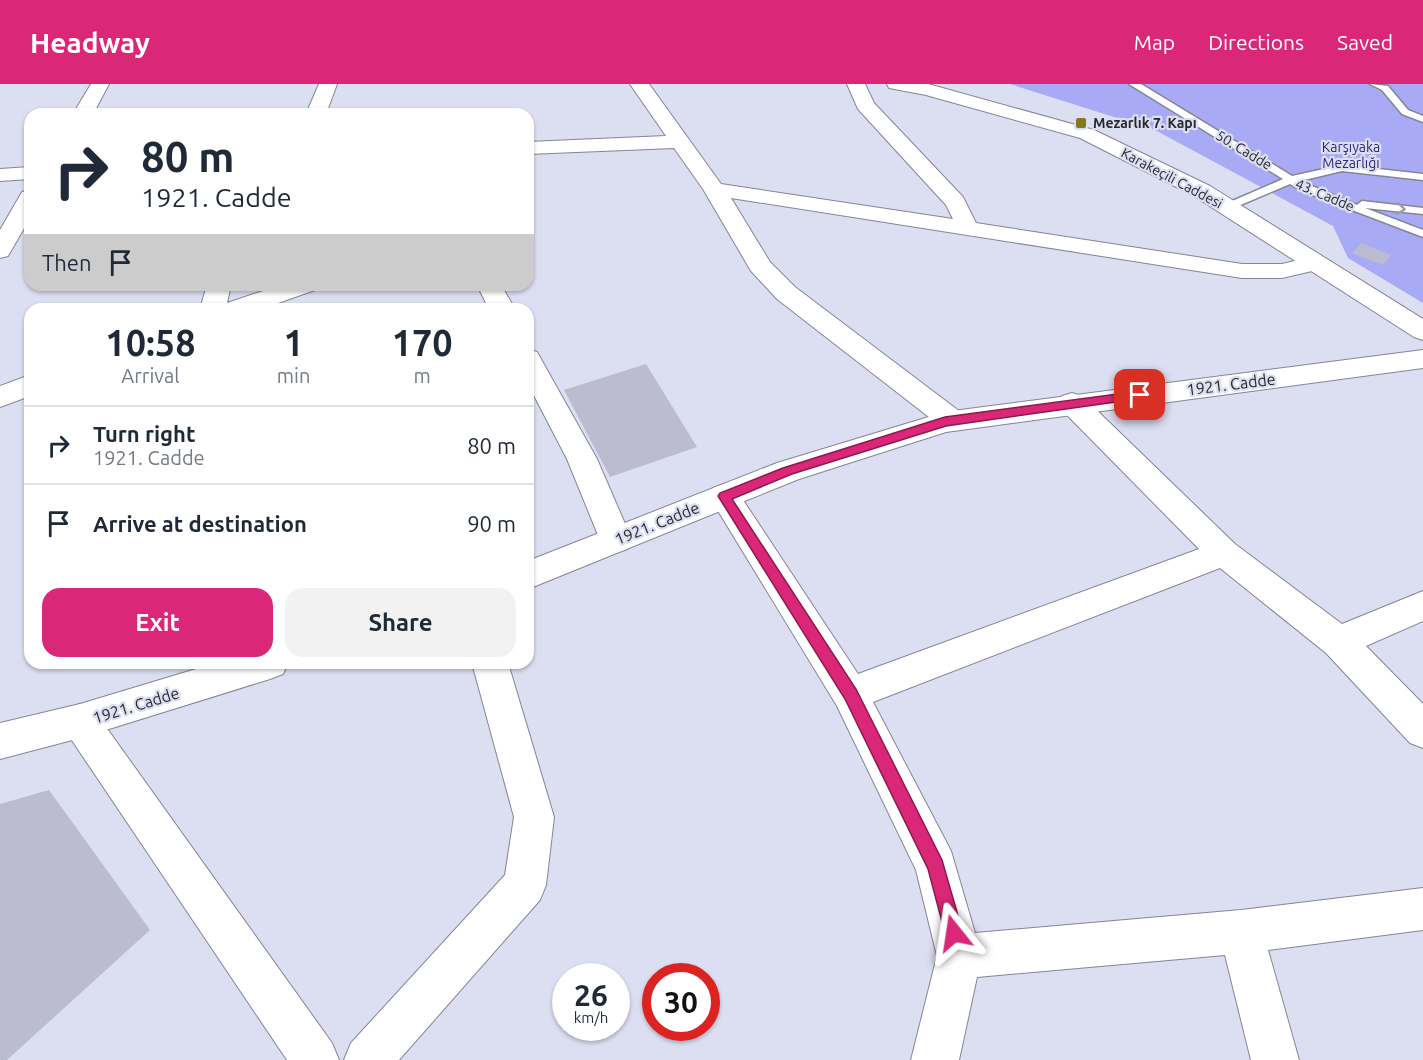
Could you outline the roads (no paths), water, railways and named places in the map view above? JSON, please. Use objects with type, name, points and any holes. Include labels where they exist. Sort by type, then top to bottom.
[{"type":"street","points":[[86,108],[100,84]]},
{"type":"street","points":[[318,108],[328,84]]},
{"type":"street","points":[[639,84],[714,189],[760,266],[786,293],[953,420]]},
{"type":"street","points":[[856,84],[865,105],[955,202],[963,215],[966,228]]},
{"type":"street","name":"Karakeçili Caddesi","points":[[896,84],[928,90],[1088,134],[1202,191],[1423,331]]},
{"type":"street","points":[[534,148],[681,141]]},
{"type":"street","points":[[0,175],[24,173]]},
{"type":"street","points":[[714,189],[1242,271],[1282,271],[1316,263]]},
{"type":"street","points":[[0,251],[24,208]]},
{"type":"street","points":[[253,303],[288,291]]},
{"type":"street","name":"1921. Cadde","points":[[534,573],[788,471],[953,420],[1423,359]]},
{"type":"street","points":[[534,369],[582,459],[616,540]]},
{"type":"street","points":[[0,397],[24,387]]},
{"type":"street","points":[[1072,403],[1224,553],[1338,642],[1423,730]]},
{"type":"street","points":[[724,496],[850,694],[936,867],[959,956],[935,1060]]},
{"type":"street","points":[[850,694],[1224,553]]},
{"type":"street","points":[[1338,642],[1423,606]]},
{"type":"street","name":"1921. Cadde","points":[[0,741],[80,721],[250,669]]},
{"type":"street","points":[[368,1060],[525,885],[534,817],[492,669]]},
{"type":"street","points":[[80,721],[315,1060]]},
{"type":"street","points":[[959,956],[1240,932],[1423,909]]},
{"type":"street","points":[[1240,932],[1275,1060]]},
{"type":"lane","name":"50. Cadde","points":[[1134,84],[1293,179]]},
{"type":"lane","points":[[1375,84],[1385,88],[1404,112],[1423,119]]},
{"type":"lane","points":[[1404,112],[1423,108]]},
{"type":"lane","points":[[1293,179],[1342,168],[1423,177]]},
{"type":"lane","name":"43. Cadde","points":[[1227,207],[1293,179],[1306,189],[1423,234]]},
{"type":"lane","points":[[1337,201],[1423,211]]},
{"type":"place","name":"Mezarlık 7. Kapı","points":[[1081,123]]},
{"type":"park label","name":"Karşıyaka Mezarlığı","points":[[1351,156]]}]
